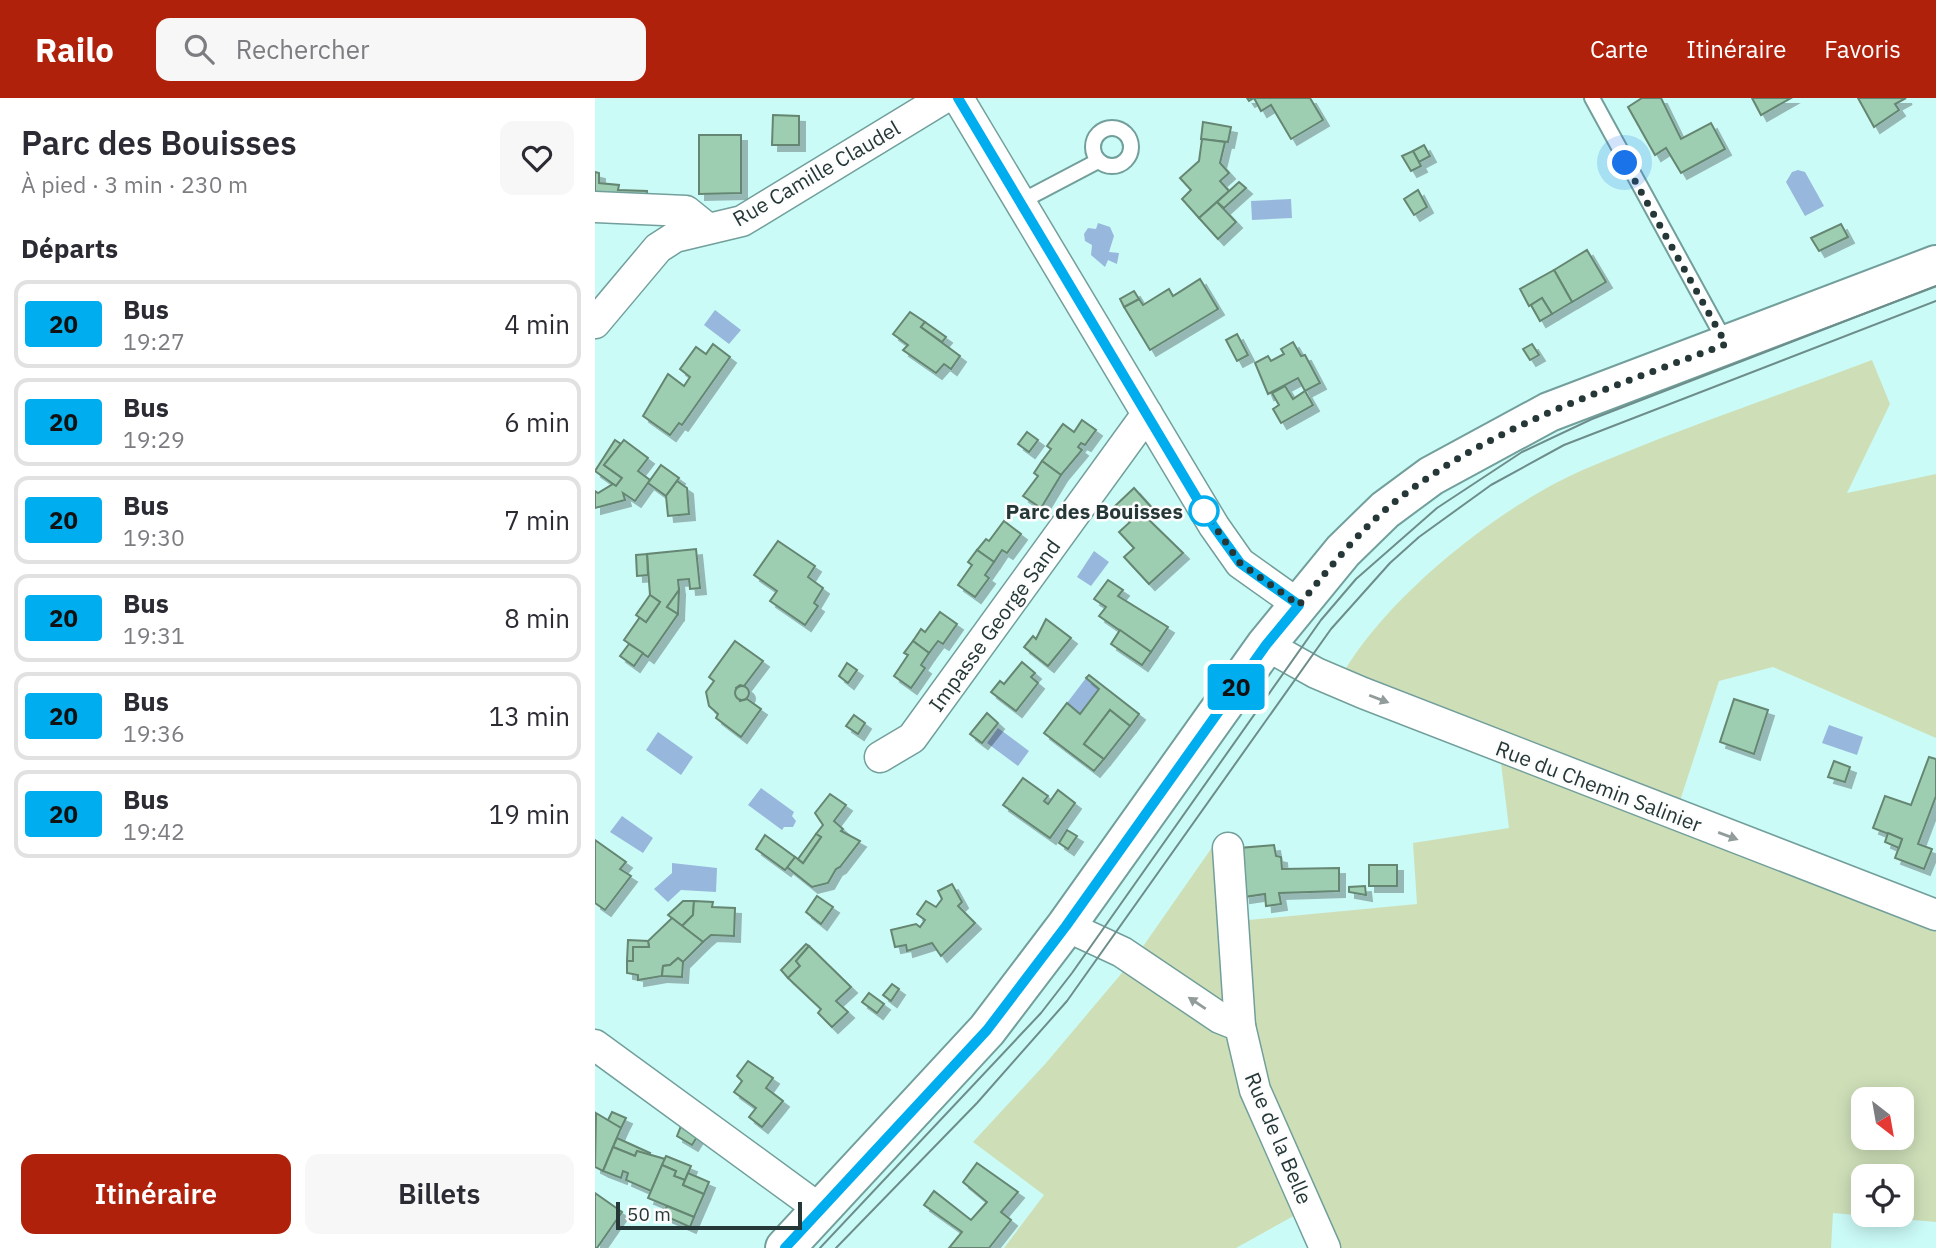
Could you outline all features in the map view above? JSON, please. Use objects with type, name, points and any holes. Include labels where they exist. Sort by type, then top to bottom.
[{"type":"main road","points":[[785,1248],[987,1030],[1066,926],[1266,645],[1343,551],[1385,510],[1431,476],[1549,412],[1936,265]]},
{"type":"street","name":"Rue Camille Claudel","points":[[595,323],[659,248],[675,237],[742,221],[944,98]]},
{"type":"street","points":[[958,98],[1231,552],[1240,563],[1299,605]]},
{"type":"street","points":[[595,207],[686,211],[707,228]]},
{"type":"street","name":"Impasse George Sand","points":[[880,757],[912,738],[1147,414]]},
{"type":"street","name":"Rue du Chemin Salinier","points":[[1266,645],[1316,673],[1648,806],[1936,915]]},
{"type":"street","name":"Rue de la Belle","points":[[1228,848],[1240,1026],[1255,1090],[1325,1248]]},
{"type":"street","points":[[1066,926],[1122,952],[1220,1018],[1240,1026]]},
{"type":"street","points":[[595,1045],[821,1210]]},
{"type":"lane","points":[[1592,98],[1726,344]]},
{"type":"lane","points":[[1020,202],[1098,161]]},
{"type":"green space","points":[[1872,360],[1890,404],[1847,493],[1936,474],[1936,738],[1773,667],[1719,681],[1678,807],[1342,675],[1387,615],[1417,585],[1483,529],[1518,505],[1552,485],[1620,454]]},
{"type":"green space","points":[[1500,755],[1936,930],[1936,1222],[1914,1220],[1914,1164],[1851,1164],[1851,1215],[1833,1213],[1831,1248],[1336,1248],[1299,1213],[1236,1248],[1004,1248],[1044,1195],[973,1142],[1046,1063],[1137,955],[1213,846],[1227,922],[1417,904],[1413,843],[1509,828]]},
{"type":"water","points":[[1792,172],[1805,172],[1824,206],[1805,216],[1786,182]]},
{"type":"water","points":[[1291,199],[1292,218],[1252,220],[1251,201]]},
{"type":"water","points":[[1098,223],[1110,227],[1114,236],[1109,252],[1119,253],[1117,264],[1108,260],[1105,267],[1091,255],[1092,245],[1085,241],[1084,234],[1088,228],[1096,229]]},
{"type":"water","points":[[715,310],[741,330],[729,344],[704,325]]},
{"type":"water","points":[[1094,551],[1109,562],[1091,586],[1077,577]]},
{"type":"water","points":[[1086,678],[1099,689],[1080,714],[1067,703]]},
{"type":"water","points":[[1829,725],[1863,737],[1857,755],[1822,743]]},
{"type":"water","points":[[998,728],[1029,751],[1018,766],[987,743]]},
{"type":"water","points":[[658,732],[693,757],[681,775],[646,750]]},
{"type":"water","points":[[761,788],[794,812],[792,816],[796,821],[793,827],[784,827],[782,830],[748,805]]},
{"type":"water","points":[[622,816],[653,838],[643,853],[610,832]]},
{"type":"water","points":[[672,863],[717,868],[716,892],[681,890],[668,902],[654,889],[672,873]]},
{"type":"building","points":[[1254,98],[1310,98],[1323,120],[1291,139],[1271,105],[1261,111]]},
{"type":"building","points":[[1642,98],[1661,98],[1681,139],[1711,123],[1725,149],[1681,173],[1666,148],[1655,155],[1628,107]]},
{"type":"building","points":[[1752,98],[1791,98],[1761,115]]},
{"type":"building","points":[[1858,98],[1906,98],[1895,104],[1899,110],[1874,127]]},
{"type":"building","points":[[773,115],[799,116],[799,145],[772,145]]},
{"type":"building","points":[[1203,122],[1231,127],[1228,142],[1201,139]]},
{"type":"building","points":[[699,135],[741,135],[741,193],[699,194]]},
{"type":"building","points":[[1202,139],[1225,142],[1220,163],[1229,173],[1220,181],[1229,191],[1199,218],[1182,199],[1191,190],[1180,178],[1199,161]]},
{"type":"building","points":[[1424,145],[1430,156],[1419,162],[1413,151]]},
{"type":"building","points":[[1413,151],[1421,166],[1411,171],[1402,156]]},
{"type":"building","points":[[595,172],[599,173],[599,183],[619,185],[618,190],[647,191],[646,204],[595,204]]},
{"type":"building","points":[[1239,182],[1246,188],[1224,208],[1217,202]]},
{"type":"building","points":[[1418,190],[1427,207],[1414,215],[1404,199]]},
{"type":"building","points":[[1217,202],[1236,222],[1218,239],[1199,218]]},
{"type":"building","points":[[1841,224],[1848,237],[1819,251],[1811,238]]},
{"type":"building","points":[[1587,250],[1606,282],[1572,302],[1554,270]]},
{"type":"building","points":[[1554,270],[1572,302],[1552,314],[1542,298],[1529,306],[1520,289]]},
{"type":"building","points":[[1200,279],[1218,309],[1150,350],[1124,307],[1139,299],[1143,305],[1169,289],[1173,296]]},
{"type":"building","points":[[1134,291],[1139,299],[1124,307],[1120,299]]},
{"type":"building","points":[[1542,298],[1552,314],[1540,321],[1531,305]]},
{"type":"building","points":[[910,312],[925,322],[921,327],[960,356],[951,369],[944,364],[936,373],[903,350],[908,345],[893,334]]},
{"type":"building","points":[[925,322],[946,337],[942,342],[921,327]]},
{"type":"building","points":[[1237,334],[1248,355],[1237,361],[1226,340]]},
{"type":"building","points":[[1293,342],[1301,356],[1305,355],[1320,383],[1305,391],[1298,378],[1268,394],[1255,363],[1268,356],[1271,361],[1284,354],[1281,349]]},
{"type":"building","points":[[713,344],[730,357],[682,425],[679,423],[670,435],[643,416],[668,374],[684,386],[690,377],[680,369],[696,347],[706,354]]},
{"type":"building","points":[[1532,344],[1539,355],[1530,360],[1523,349]]},
{"type":"building","points":[[1285,386],[1293,399],[1305,391],[1313,405],[1281,423],[1273,409],[1279,405],[1272,393]]},
{"type":"building","points":[[1082,420],[1096,430],[1085,445],[1081,443],[1078,447],[1082,450],[1061,475],[1042,461],[1051,449],[1047,446],[1063,424],[1074,432]]},
{"type":"building","points":[[1027,432],[1038,440],[1029,452],[1018,444]]},
{"type":"building","points":[[615,440],[621,444],[604,465],[622,478],[616,486],[595,471]]},
{"type":"building","points":[[624,440],[648,458],[638,471],[650,480],[635,501],[623,493],[625,500],[595,508],[595,491],[598,493],[613,484],[616,486],[622,478],[604,465]]},
{"type":"building","points":[[1042,461],[1061,475],[1041,508],[1023,496],[1038,476],[1034,473]]},
{"type":"building","points":[[661,465],[679,478],[666,496],[648,483]]},
{"type":"building","points":[[677,481],[687,488],[689,514],[668,516],[666,496]]},
{"type":"building","points":[[1134,488],[1152,508],[1144,515],[1183,553],[1149,584],[1124,557],[1134,548],[1119,532],[1130,522],[1115,506]]},
{"type":"building","points":[[1004,521],[1021,534],[1007,553],[1002,550],[994,562],[977,550],[986,539],[989,541]]},
{"type":"building","points":[[778,541],[815,566],[808,577],[823,588],[814,603],[818,606],[805,625],[770,601],[777,591],[754,575]]},
{"type":"building","points":[[696,549],[700,588],[690,589],[689,579],[678,580],[679,590],[667,607],[678,614],[648,657],[624,640],[640,617],[646,622],[660,602],[650,595],[647,554]]},
{"type":"building","points":[[977,550],[994,562],[985,575],[989,578],[975,597],[958,585],[972,565],[968,562]]},
{"type":"building","points":[[647,554],[648,575],[637,576],[636,555]]},
{"type":"building","points":[[1108,580],[1123,590],[1118,596],[1168,627],[1151,652],[1099,616],[1106,607],[1094,599]]},
{"type":"building","points":[[679,590],[678,614],[667,607]]},
{"type":"building","points":[[650,595],[660,602],[646,622],[636,615]]},
{"type":"building","points":[[940,612],[957,624],[943,644],[938,641],[929,653],[913,641],[921,629],[925,632]]},
{"type":"building","points":[[1046,619],[1071,638],[1048,666],[1024,647],[1033,636],[1036,639]]},
{"type":"building","points":[[1120,630],[1151,652],[1142,665],[1111,644]]},
{"type":"building","points":[[735,641],[763,661],[744,686],[736,688],[740,701],[747,699],[761,709],[741,737],[716,718],[718,714],[709,706],[706,692],[714,681],[709,677]]},
{"type":"building","points":[[913,641],[929,653],[921,665],[925,668],[911,688],[894,676],[908,655],[904,653]]},
{"type":"building","points":[[629,644],[643,653],[634,666],[620,656]]},
{"type":"building","points":[[1022,662],[1035,673],[1031,677],[1038,683],[1016,711],[991,692],[1000,681],[1004,684]]},
{"type":"building","points":[[847,663],[857,670],[848,683],[839,676]]},
{"type":"building","points":[[1089,675],[1139,714],[1130,726],[1110,710],[1084,744],[1104,759],[1094,771],[1044,733],[1067,703],[1080,714],[1099,689],[1086,678]]},
{"type":"building","points":[[742,686],[747,688],[747,698],[742,700],[737,698],[735,693],[737,688]]},
{"type":"building","points":[[1734,699],[1768,710],[1754,754],[1720,742]]},
{"type":"building","points":[[1110,710],[1130,726],[1104,759],[1084,744]]},
{"type":"building","points":[[987,713],[998,723],[982,743],[970,734]]},
{"type":"building","points":[[854,715],[865,723],[858,734],[846,726]]},
{"type":"building","points":[[1929,757],[1936,759],[1936,796],[1918,844],[1932,849],[1924,869],[1895,858],[1902,839],[1873,828],[1885,796],[1911,805]]},
{"type":"building","points":[[1834,761],[1850,767],[1845,782],[1828,777]]},
{"type":"building","points":[[1023,778],[1048,796],[1044,801],[1048,804],[1058,790],[1075,803],[1050,838],[1003,805]]},
{"type":"building","points":[[830,794],[846,805],[834,821],[843,829],[841,831],[860,841],[836,869],[828,883],[812,887],[787,867],[795,857],[803,863],[821,837],[816,834],[823,825],[815,813]]},
{"type":"building","points":[[1067,830],[1077,836],[1068,849],[1059,843]]},
{"type":"building","points":[[1888,833],[1902,839],[1899,848],[1885,842]]},
{"type":"building","points":[[816,834],[821,837],[803,863],[798,859]]},
{"type":"building","points":[[765,835],[795,857],[785,870],[756,849]]},
{"type":"building","points":[[595,840],[626,862],[620,869],[631,876],[605,910],[595,903]]},
{"type":"building","points":[[1274,845],[1276,856],[1281,857],[1282,869],[1339,868],[1339,891],[1279,893],[1281,904],[1266,906],[1265,894],[1244,897],[1239,848]]},
{"type":"building","points":[[1369,865],[1397,865],[1397,886],[1369,886]]},
{"type":"building","points":[[952,884],[962,902],[958,906],[975,923],[941,956],[932,943],[907,951],[906,945],[895,947],[891,930],[916,924],[920,927],[925,920],[917,914],[926,901],[936,907],[942,899],[938,891]]},
{"type":"building","points":[[1365,886],[1366,895],[1349,892],[1349,887]]},
{"type":"building","points":[[817,896],[833,907],[821,924],[806,912]]},
{"type":"building","points":[[683,901],[694,901],[693,915],[682,926],[668,915]]},
{"type":"building","points":[[694,901],[713,902],[712,907],[735,908],[734,936],[711,935],[703,942],[682,926],[693,915]]},
{"type":"building","points":[[672,918],[703,942],[683,962],[678,958],[670,965],[663,966],[662,976],[638,980],[638,975],[627,973],[627,961],[633,961],[633,947],[649,947],[648,941]]},
{"type":"building","points":[[628,940],[648,941],[649,947],[633,947],[633,961],[627,961]]},
{"type":"building","points":[[806,944],[809,946],[796,961],[800,966],[788,978],[781,970]]},
{"type":"building","points":[[809,946],[851,987],[836,1001],[848,1012],[832,1027],[818,1013],[821,1009],[788,978],[800,966],[796,961]]},
{"type":"building","points":[[678,958],[683,962],[682,977],[662,976],[663,966],[670,965]]},
{"type":"building","points":[[892,984],[899,989],[891,1001],[883,995]]},
{"type":"building","points":[[869,993],[884,1004],[877,1013],[862,1002]]},
{"type":"building","points":[[748,1061],[773,1078],[766,1088],[783,1101],[762,1127],[749,1117],[756,1108],[734,1092],[742,1081],[737,1076]]},
{"type":"building","points":[[612,1112],[626,1118],[621,1128],[607,1122]]},
{"type":"building","points":[[596,1113],[621,1128],[603,1171],[595,1167]]},
{"type":"building","points":[[683,1121],[700,1132],[692,1145],[677,1136]]},
{"type":"building","points":[[617,1138],[650,1153],[648,1156],[637,1151],[635,1156],[613,1147]]},
{"type":"building","points":[[613,1147],[635,1156],[637,1151],[665,1159],[651,1191],[626,1180],[628,1173],[623,1171],[621,1178],[603,1171]]},
{"type":"building","points":[[666,1156],[691,1166],[685,1180],[674,1176],[676,1171],[662,1165]]},
{"type":"building","points":[[977,1163],[1018,1192],[1001,1212],[1011,1220],[989,1248],[949,1248],[962,1232],[924,1205],[934,1191],[971,1220],[987,1202],[963,1182]]},
{"type":"building","points":[[662,1165],[676,1171],[674,1176],[685,1180],[683,1185],[704,1194],[694,1217],[648,1198]]},
{"type":"building","points":[[688,1173],[709,1182],[704,1194],[683,1185]]},
{"type":"building","points":[[595,1193],[622,1212],[597,1248],[595,1248]]},
{"type":"building","points":[[667,1206],[694,1217],[690,1227],[663,1215]]},
{"type":"tram line","points":[[820,1248],[1041,1013],[1321,620],[1356,579],[1437,508],[1522,452],[1592,419],[1936,286]]},
{"type":"tram line","points":[[836,1248],[977,1103],[1067,1001],[1331,629],[1390,563],[1419,537],[1491,485],[1564,445],[1936,301]]},
{"type":"bus line","name":"20","points":[[785,1248],[987,1030],[1066,926],[1266,645],[1299,605],[1240,563],[1214,527],[958,98]]},
{"type":"place","name":"Parc des Bouisses","points":[[1204,511]]},
{"type":"route","points":[[1204,511],[1240,563],[1299,605],[1343,551],[1385,510],[1431,476],[1549,412],[1726,344],[1625,163]]}]
